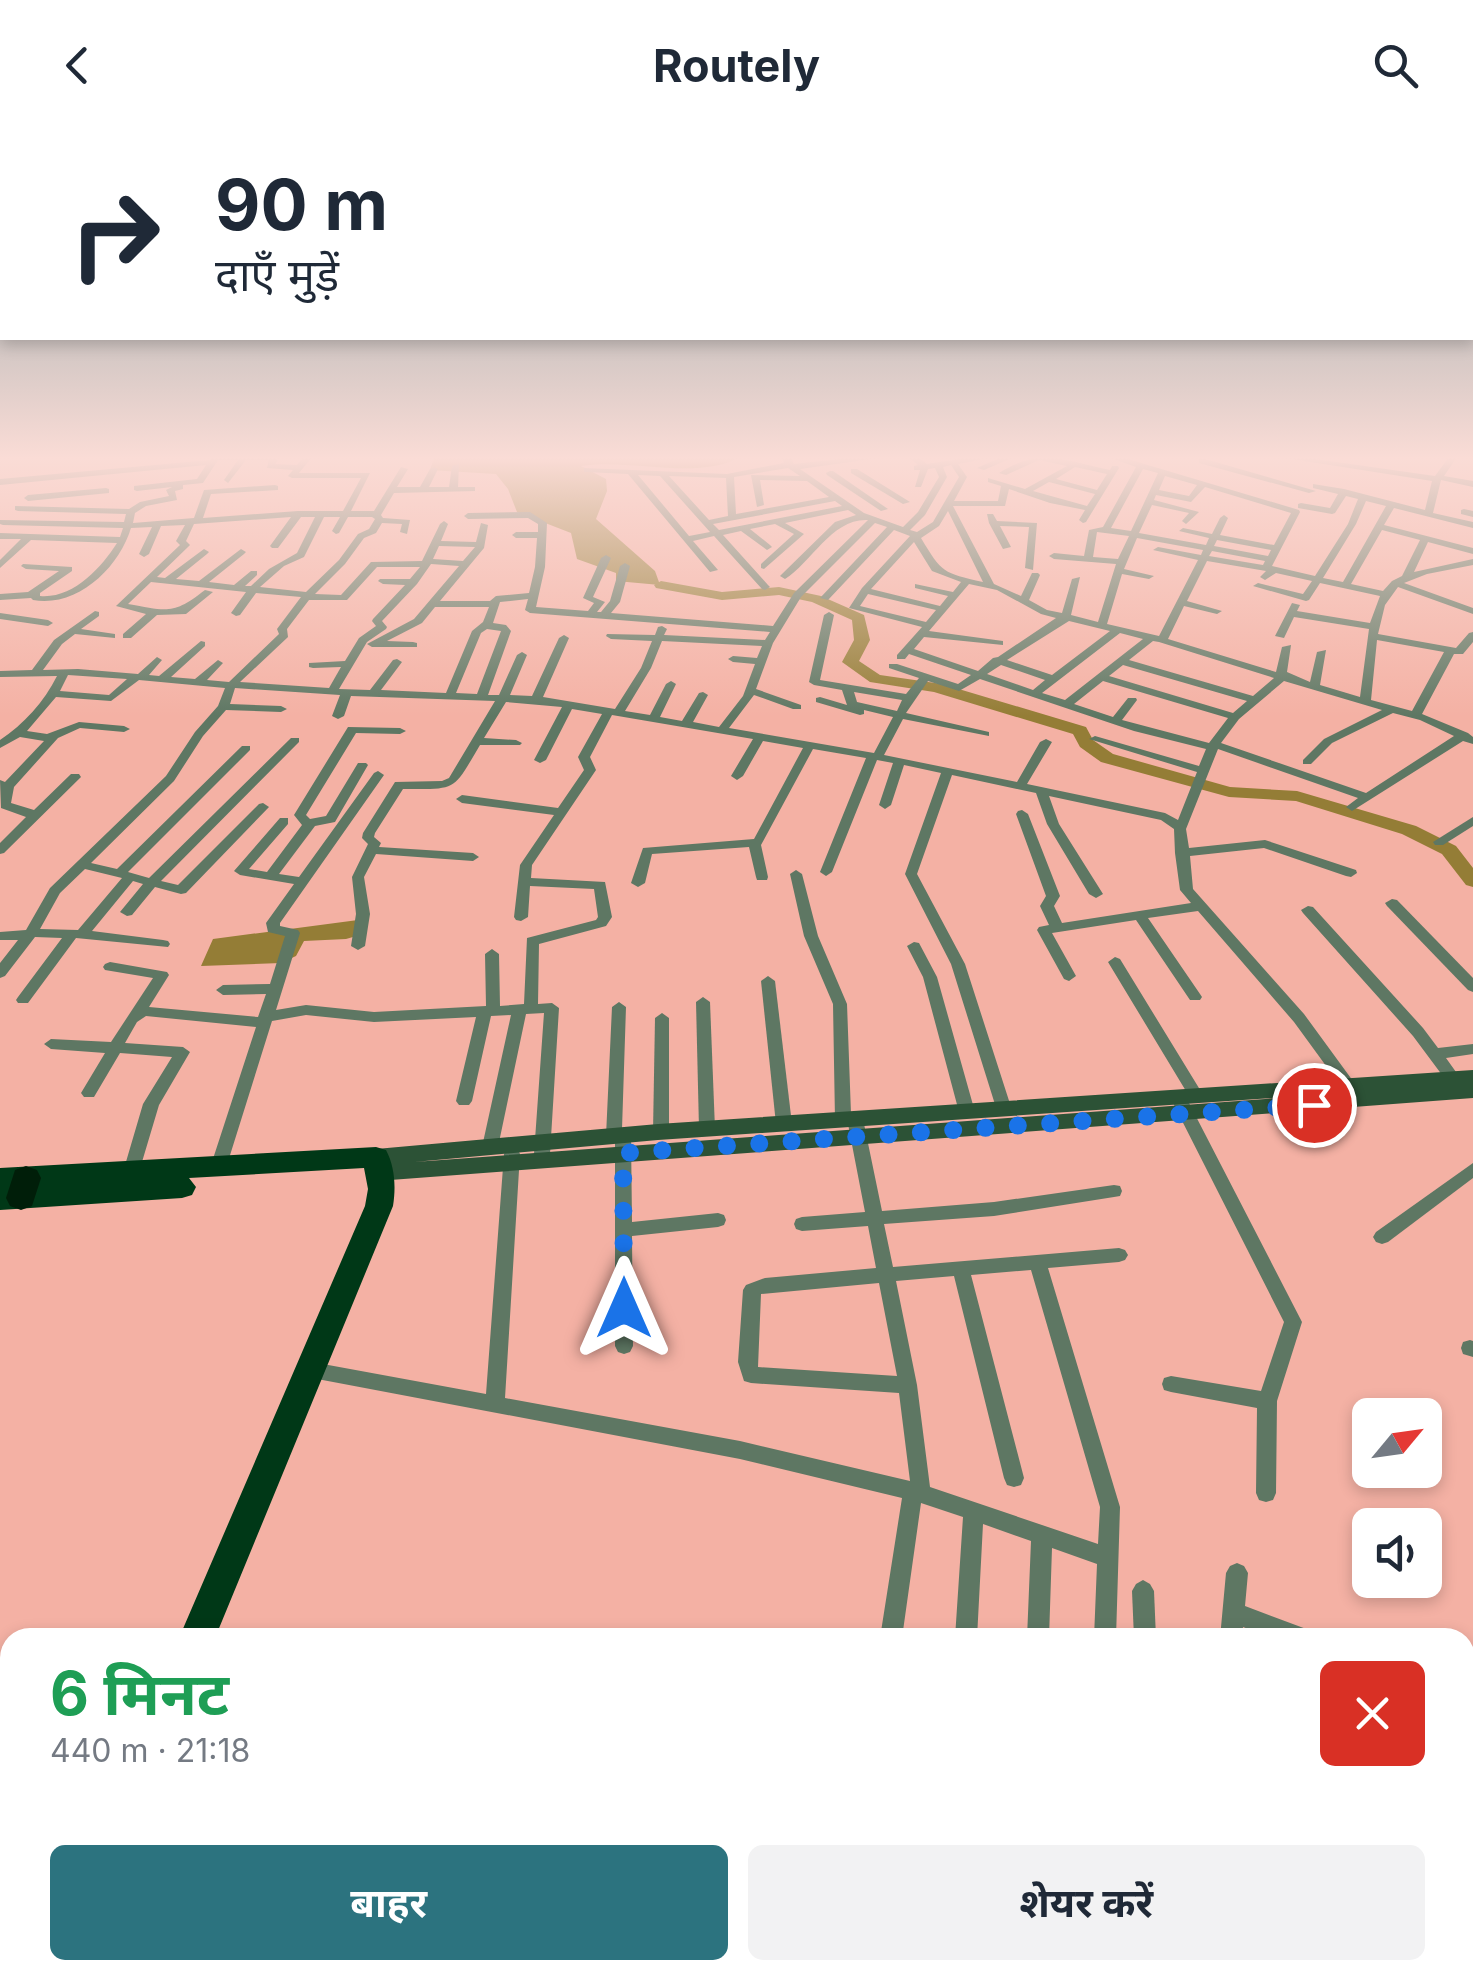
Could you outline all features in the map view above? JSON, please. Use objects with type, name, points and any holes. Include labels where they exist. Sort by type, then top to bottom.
[{"type":"main road","points":[[1355,1094],[1463,1078]]},
{"type":"main road","points":[[620,1141],[662,1132],[784,1124],[852,1125],[967,1112],[1473,1091]]},
{"type":"main road","points":[[12,1188],[377,1165],[620,1141],[1187,1103]]},
{"type":"main road","points":[[12,1188],[131,1172],[377,1165],[490,1147],[512,1154]]},
{"type":"main road","points":[[201,1628],[380,1206],[382,1189],[377,1165]]},
{"type":"street","points":[[0,564],[22,543]]},
{"type":"street","points":[[34,592],[39,600],[60,599],[98,570],[120,543]]},
{"type":"street","points":[[144,554],[149,543]]},
{"type":"street","points":[[183,543],[121,606],[183,612],[241,552]]},
{"type":"street","points":[[236,613],[250,592],[283,560],[300,556],[306,543]]},
{"type":"street","points":[[0,974],[55,891],[170,778],[226,696],[284,635],[282,629],[292,610],[343,566],[357,543]]},
{"type":"street","points":[[338,716],[348,664],[361,644],[382,627],[378,621],[414,582],[435,543]]},
{"type":"street","points":[[440,543],[480,545]]},
{"type":"street","points":[[541,543],[530,610],[776,629]]},
{"type":"street","points":[[690,543],[713,570]]},
{"type":"street","points":[[725,543],[765,587]]},
{"type":"street","points":[[763,543],[767,546]]},
{"type":"street","points":[[764,566],[791,543]]},
{"type":"street","points":[[785,576],[818,543]]},
{"type":"street","points":[[722,730],[750,690],[768,643],[795,598],[845,543]]},
{"type":"street","points":[[825,598],[883,543]]},
{"type":"street","points":[[909,543],[864,590],[854,609],[961,642],[974,637],[999,643]]},
{"type":"street","points":[[920,543],[935,569],[990,586],[1064,619],[1156,639],[1283,674],[1416,715],[1469,738]]},
{"type":"street","points":[[968,543],[990,586]]},
{"type":"street","points":[[1004,543],[1006,547]]},
{"type":"street","points":[[1024,601],[1032,571],[1033,543]]},
{"type":"street","points":[[1088,559],[1090,543]]},
{"type":"street","points":[[1101,628],[1129,543]]},
{"type":"street","points":[[1184,543],[1271,561],[1318,580],[1385,594]]},
{"type":"street","points":[[1203,543],[1230,563],[1271,561]]},
{"type":"street","points":[[1066,705],[1156,639],[1180,602],[1209,543]]},
{"type":"street","points":[[1281,543],[1256,590],[1306,598],[1340,543]]},
{"type":"street","points":[[1346,586],[1371,543]]},
{"type":"street","points":[[1365,702],[1376,608],[1401,581],[1426,543]]},
{"type":"street","points":[[1445,543],[1473,551]]},
{"type":"street","points":[[374,644],[400,627],[416,623],[480,545]]},
{"type":"street","points":[[1158,550],[1207,547]]},
{"type":"street","points":[[0,550],[15,550]]},
{"type":"street","points":[[902,550],[925,553]]},
{"type":"street","points":[[166,582],[204,552]]},
{"type":"street","points":[[1054,556],[1088,559],[1150,576]]},
{"type":"street","points":[[590,615],[600,602],[588,598],[606,558]]},
{"type":"street","points":[[1224,574],[1230,563]]},
{"type":"street","points":[[148,579],[204,589],[344,598],[374,564],[466,564]]},
{"type":"street","points":[[1401,581],[1470,564]]},
{"type":"street","points":[[26,566],[98,570]]},
{"type":"street","points":[[603,616],[615,602],[625,566]]},
{"type":"street","points":[[0,597],[21,598],[69,569]]},
{"type":"street","points":[[235,590],[254,573]]},
{"type":"street","points":[[967,581],[889,670],[957,688],[1064,619],[1077,580]]},
{"type":"street","points":[[383,581],[414,582]]},
{"type":"street","points":[[1401,581],[1473,611]]},
{"type":"street","points":[[918,586],[955,594]]},
{"type":"street","points":[[864,590],[942,609]]},
{"type":"street","points":[[1272,606],[1278,592]]},
{"type":"street","points":[[487,626],[501,596],[532,596]]},
{"type":"street","points":[[1280,636],[1298,597]]},
{"type":"street","points":[[1180,602],[1217,611]]},
{"type":"street","points":[[432,604],[494,604]]},
{"type":"street","points":[[127,636],[154,612]]},
{"type":"street","points":[[34,673],[58,642],[95,614]]},
{"type":"street","points":[[1291,614],[1450,651],[1462,652],[1473,635]]},
{"type":"street","points":[[0,616],[48,624]]},
{"type":"street","points":[[829,616],[813,681],[908,698]]},
{"type":"street","points":[[521,917],[526,865],[590,770],[584,757],[646,668],[666,622]]},
{"type":"street","points":[[449,698],[477,631],[487,626],[502,627],[506,632],[482,698]]},
{"type":"street","points":[[1034,694],[1116,631]]},
{"type":"street","points":[[72,632],[112,636]]},
{"type":"street","points":[[611,636],[768,643]]},
{"type":"street","points":[[536,700],[564,638]]},
{"type":"street","points":[[162,679],[201,644]]},
{"type":"street","points":[[361,644],[413,645]]},
{"type":"street","points":[[1287,648],[1283,674],[1235,717],[1213,746],[1180,829],[1187,890],[1299,1018],[1355,1094]]},
{"type":"street","points":[[907,650],[1115,722],[1213,746],[1366,798]]},
{"type":"street","points":[[1416,715],[1450,651]]},
{"type":"street","points":[[1314,684],[1322,652]]},
{"type":"street","points":[[358,946],[363,914],[356,883],[374,841],[367,836],[400,785],[450,783],[504,698],[522,654]]},
{"type":"street","points":[[733,658],[760,661]]},
{"type":"street","points":[[54,694],[111,698],[157,660]]},
{"type":"street","points":[[997,660],[1053,679]]},
{"type":"street","points":[[1121,661],[1254,700]]},
{"type":"street","points":[[374,692],[397,662]]},
{"type":"street","points":[[197,682],[218,663]]},
{"type":"street","points":[[312,665],[348,664]]},
{"type":"street","points":[[0,689],[2,674],[64,672],[139,677],[197,682],[226,696],[281,710]]},
{"type":"street","points":[[0,745],[18,733],[54,694],[64,672]]},
{"type":"street","points":[[1101,677],[1235,717]]},
{"type":"street","points":[[826,872],[875,757],[908,698],[926,678]]},
{"type":"street","points":[[653,719],[671,684]]},
{"type":"street","points":[[847,688],[852,704],[900,718]]},
{"type":"street","points":[[226,696],[340,690],[536,700],[900,761],[1165,817],[1180,829]]},
{"type":"street","points":[[750,690],[797,707]]},
{"type":"street","points":[[686,724],[703,695]]},
{"type":"street","points":[[820,700],[985,734]]},
{"type":"street","points":[[1115,722],[1132,700]]},
{"type":"street","points":[[540,760],[568,706]]},
{"type":"street","points":[[1307,762],[1328,741],[1393,709]]},
{"type":"street","points":[[1068,723],[1082,710]]},
{"type":"street","points":[[32,817],[29,812],[5,805],[4,785],[53,738],[79,725],[124,729]]},
{"type":"street","points":[[362,765],[331,819],[310,822],[300,815],[352,729],[400,730]]},
{"type":"street","points":[[18,733],[53,738]]},
{"type":"street","points":[[738,776],[760,736]]},
{"type":"street","points":[[1352,807],[1469,738]]},
{"type":"street","points":[[1096,739],[1200,781]]},
{"type":"street","points":[[127,912],[151,883],[295,740]]},
{"type":"street","points":[[477,741],[516,743]]},
{"type":"street","points":[[1020,786],[1046,742]]},
{"type":"street","points":[[638,883],[647,851],[754,844],[762,840],[810,745]]},
{"type":"street","points":[[23,1000],[157,836],[246,748]]},
{"type":"street","points":[[886,805],[900,761]]},
{"type":"street","points":[[948,771],[911,874],[958,964],[1004,1110]]},
{"type":"street","points":[[218,1168],[293,933],[272,926],[378,775]]},
{"type":"street","points":[[0,850],[75,778]]},
{"type":"street","points":[[1041,790],[1053,824],[1096,894]]},
{"type":"street","points":[[462,799],[561,812]]},
{"type":"street","points":[[82,864],[181,890],[263,807]]},
{"type":"street","points":[[1022,814],[1054,900],[1047,906],[1057,927]]},
{"type":"street","points":[[284,820],[244,864],[242,873],[303,882]]},
{"type":"street","points":[[270,877],[310,822]]},
{"type":"street","points":[[124,824],[157,836]]},
{"type":"street","points":[[1439,842],[1467,825],[1473,837]]},
{"type":"street","points":[[754,844],[762,878]]},
{"type":"street","points":[[1182,853],[1265,844],[1351,873]]},
{"type":"street","points":[[371,850],[473,857]]},
{"type":"street","points":[[214,858],[244,864]]},
{"type":"street","points":[[796,874],[811,936],[840,1004],[852,1125],[908,1385],[917,1492],[893,1628]]},
{"type":"street","points":[[490,1147],[525,1008],[532,940],[601,923],[606,918],[600,885],[527,882]]},
{"type":"street","points":[[1392,903],[1473,986]]},
{"type":"street","points":[[1070,976],[1044,930],[1200,906]]},
{"type":"street","points":[[1308,910],[1436,1054],[1463,1078]]},
{"type":"street","points":[[1138,915],[1194,997]]},
{"type":"street","points":[[0,936],[78,933],[163,944]]},
{"type":"street","points":[[914,946],[930,977],[967,1112]]},
{"type":"street","points":[[464,1102],[489,1011],[492,954]]},
{"type":"street","points":[[1115,962],[1293,1322],[1267,1401],[1266,1493]]},
{"type":"street","points":[[89,1092],[162,975],[110,967]]},
{"type":"street","points":[[768,981],[784,1124]]},
{"type":"street","points":[[223,990],[274,989]]},
{"type":"street","points":[[703,1002],[707,1129]]},
{"type":"street","points":[[619,1007],[624,1346]]},
{"type":"street","points":[[137,1014],[150,1010],[264,1020],[306,1010],[374,1017],[525,1008],[553,1011],[542,1151]]},
{"type":"street","points":[[662,1018],[662,1132]]},
{"type":"street","points":[[51,1044],[183,1052],[151,1104],[131,1172]]},
{"type":"street","points":[[1436,1054],[1473,1048]]},
{"type":"street","points":[[495,1406],[512,1154]]},
{"type":"street","points":[[1382,1237],[1473,1169]]},
{"type":"street","points":[[802,1224],[994,1208],[1114,1190]]},
{"type":"street","points":[[623,1230],[718,1220]]},
{"type":"street","points":[[908,1385],[757,1376],[748,1370],[750,1298],[757,1286],[1119,1255]]},
{"type":"street","points":[[1036,1262],[1108,1497],[1105,1628]]},
{"type":"street","points":[[961,1269],[1014,1478]]},
{"type":"street","points":[[312,1370],[729,1447],[917,1492],[1108,1558]]},
{"type":"street","points":[[1171,1384],[1267,1401]]},
{"type":"street","points":[[967,1628],[974,1512]]},
{"type":"street","points":[[1038,1628],[1042,1535]]},
{"type":"street","points":[[1232,1628],[1237,1573]]},
{"type":"street","points":[[1144,1591],[1145,1628]]},
{"type":"street","points":[[1234,1613],[1274,1628]]},
{"type":"shaded area","points":[[573,543],[624,543],[655,571],[660,585],[616,581],[616,573],[577,559]]},
{"type":"shaded area","points":[[358,920],[367,933],[346,939],[304,941],[296,956],[281,963],[201,966],[213,939]]},
{"type":"waterway","points":[[661,585],[722,596],[779,591],[816,599],[859,618],[862,640],[850,662],[876,679],[936,687],[1080,731],[1086,743],[1107,758],[1229,792],[1297,796],[1409,830],[1449,850],[1473,881]]},
{"type":"route","points":[[624,1308],[623,1153],[1314,1105]]}]
